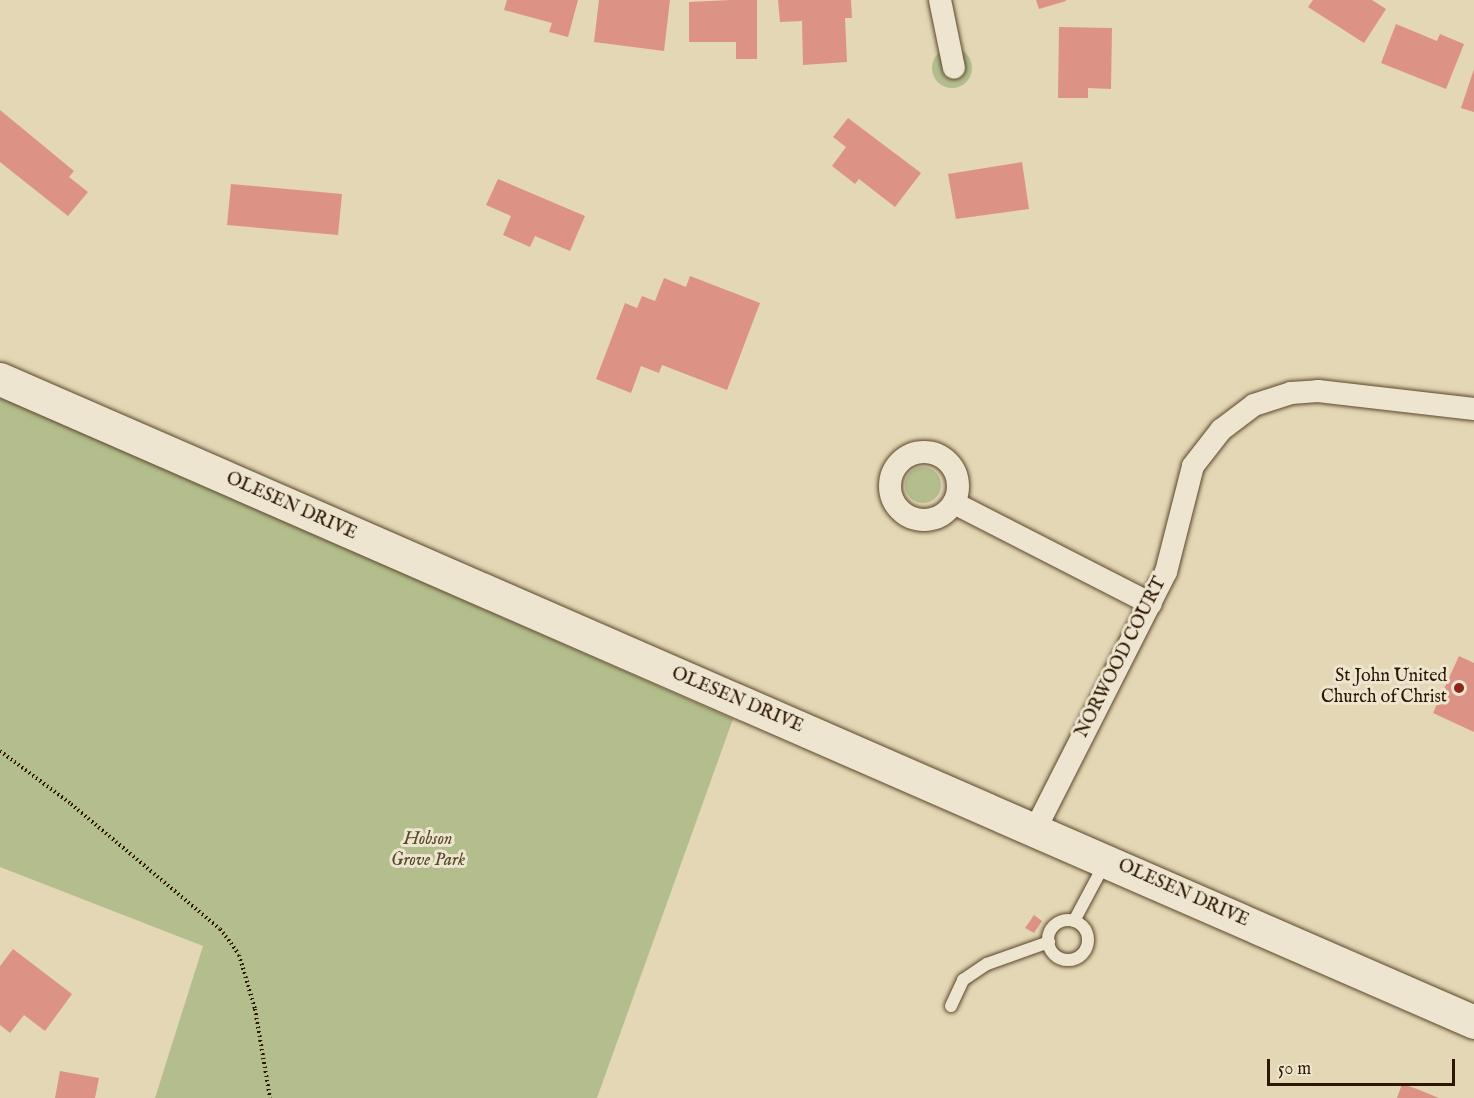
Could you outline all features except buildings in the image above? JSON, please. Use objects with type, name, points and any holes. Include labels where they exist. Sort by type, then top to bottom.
[{"type":"street","points":[[940,0],[954,69]]},
{"type":"street","name":"OLESEN DRIVE","points":[[0,379],[1474,1022]]},
{"type":"street","name":"NORWOOD COURT","points":[[1035,830],[1166,572],[1193,466],[1221,430],[1254,405],[1273,396],[1318,391],[1474,409]]},
{"type":"street","points":[[954,503],[1151,604]]},
{"type":"lane","points":[[1074,921],[1106,861]]},
{"type":"lane","points":[[1074,921],[1086,930],[1089,939],[1081,957],[1062,960],[1054,955],[1049,942],[1052,927],[1060,922],[1074,921]]},
{"type":"lane","points":[[951,1006],[963,980],[987,964],[1049,942]]},
{"type":"path","points":[[0,751],[71,804],[220,929],[231,943],[239,955],[255,1010],[270,1098]]},
{"type":"green space","points":[[952,48],[966,54],[972,68],[966,82],[952,88],[938,82],[932,68],[938,54]]},
{"type":"green space","name":"Hobson Grove Park","points":[[0,396],[733,719],[597,1098],[155,1098],[203,946],[0,867]]},
{"type":"green space","points":[[923,467],[935,473],[941,485],[935,497],[923,503],[911,497],[905,485],[911,473]]},
{"type":"place","name":"St John United Church of Christ","points":[[1459,688]]}]
